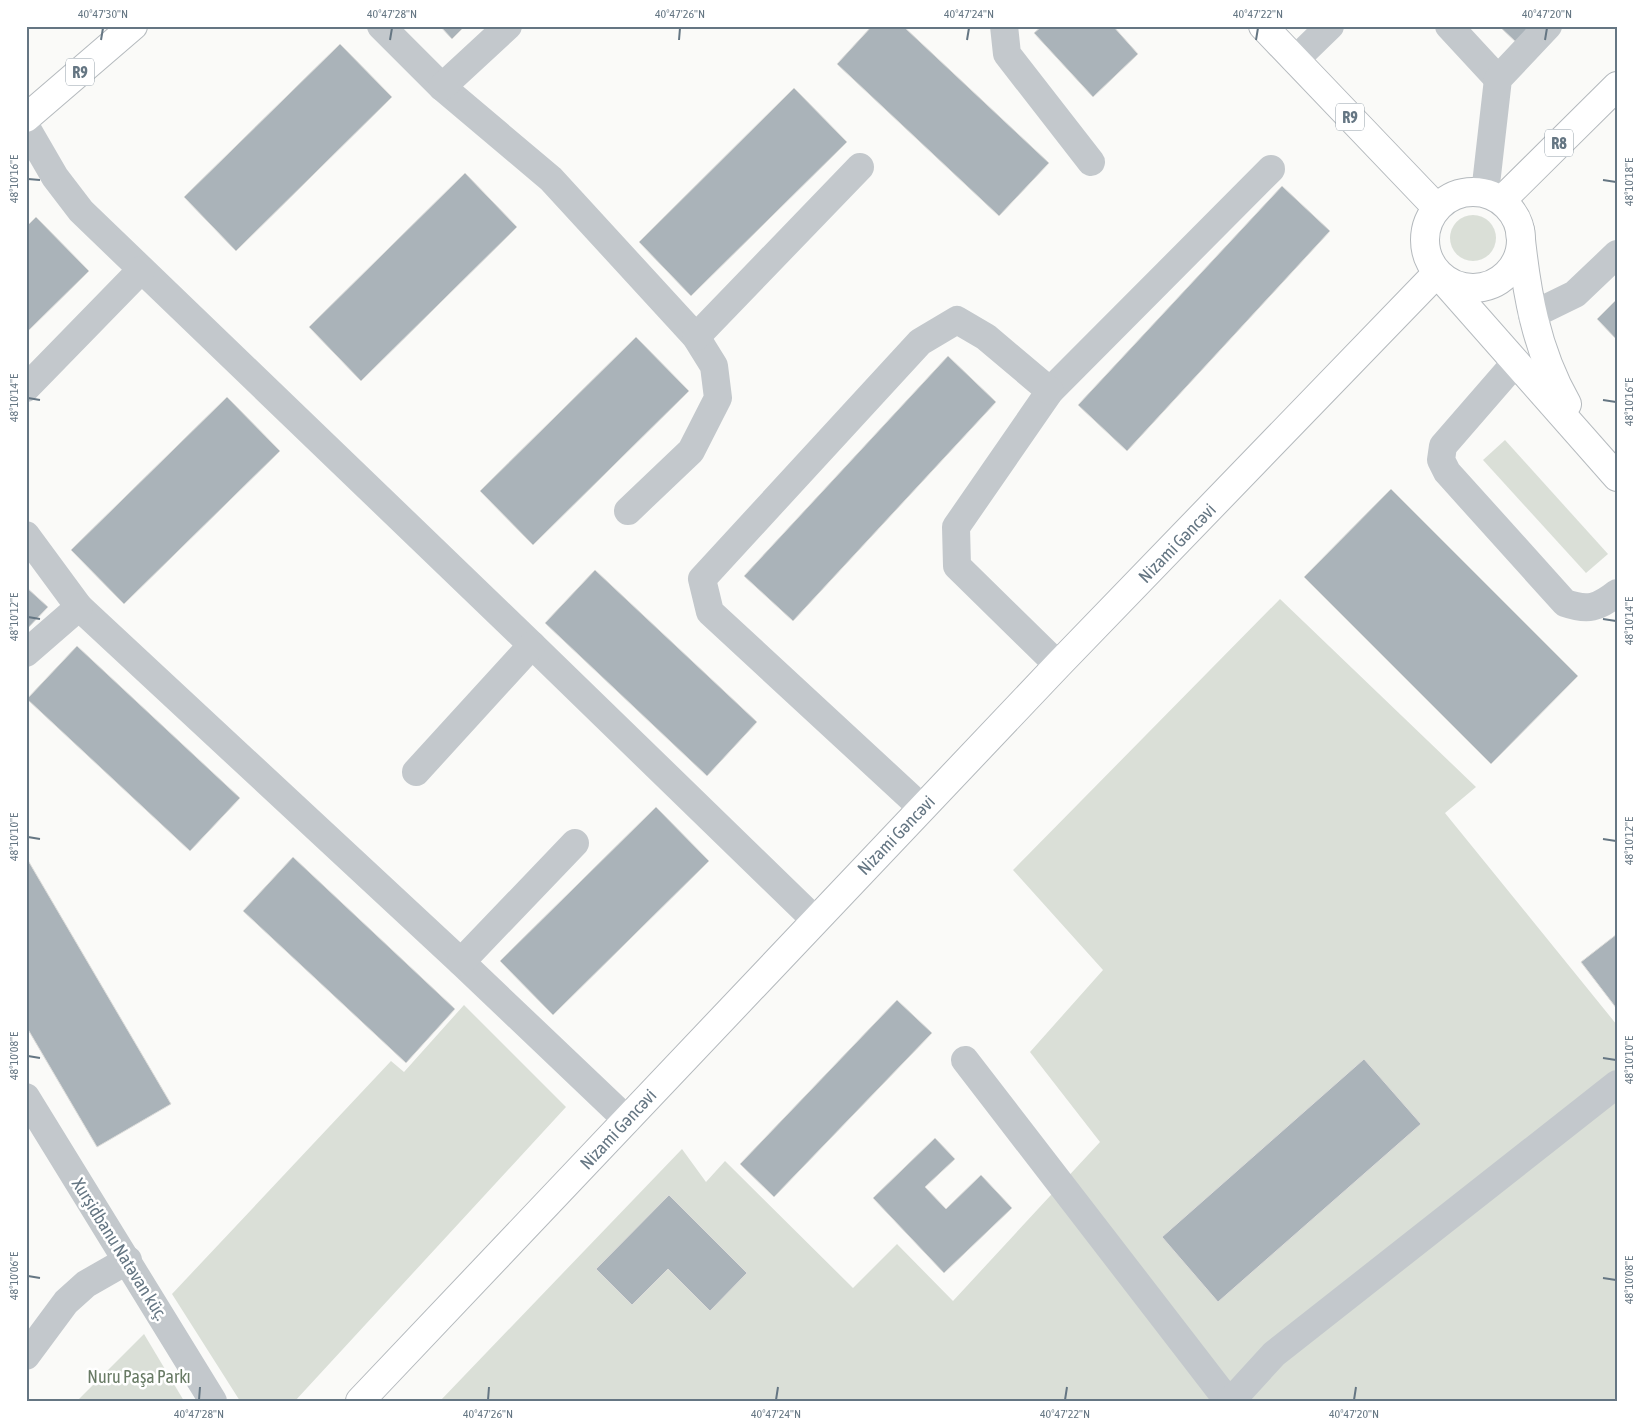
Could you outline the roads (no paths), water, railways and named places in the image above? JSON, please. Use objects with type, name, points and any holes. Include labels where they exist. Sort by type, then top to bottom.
[{"type":"main road","name":"R9","points":[[26,118],[133,26]]},
{"type":"main road","name":"R9","points":[[1263,26],[1436,208]]},
{"type":"main road","name":"R8","points":[[1493,196],[1617,86]]},
{"type":"main road","points":[[1592,446],[1553,380],[1532,315],[1520,230],[1514,213],[1493,196],[1468,191],[1450,196],[1436,208],[1427,223],[1424,240],[1427,258],[1437,273],[1617,476]]},
{"type":"main road","points":[[1437,273],[1451,284],[1469,288],[1487,286],[1502,278],[1514,265],[1521,248],[1520,230]]},
{"type":"main road","name":"Nizami Gəncəvi","points":[[360,1401],[814,920],[1437,273]]},
{"type":"street","points":[[381,26],[442,87],[551,179],[696,337],[714,366],[718,398],[691,451],[628,511]]},
{"type":"street","points":[[442,87],[508,26]]},
{"type":"street","points":[[1004,26],[1007,54],[1091,162]]},
{"type":"street","points":[[1295,60],[1330,26]]},
{"type":"street","points":[[1450,26],[1498,79]]},
{"type":"street","points":[[1493,196],[1498,79],[1548,26]]},
{"type":"street","points":[[26,127],[55,177],[82,211],[141,270],[532,644],[814,920]]},
{"type":"street","points":[[696,337],[860,167]]},
{"type":"street","points":[[1058,665],[957,566],[956,527],[1050,391],[1272,169]]},
{"type":"street","points":[[1532,315],[1575,294],[1617,254]]},
{"type":"street","points":[[26,388],[141,270]]},
{"type":"street","points":[[922,808],[710,612],[702,580],[920,342],[957,320],[986,337],[1050,391]]},
{"type":"street","points":[[1516,362],[1443,446],[1441,460],[1447,472],[1565,603],[1581,609],[1602,605],[1617,593]]},
{"type":"street","points":[[26,535],[80,607],[461,962],[627,1120]]},
{"type":"street","points":[[26,653],[80,607]]},
{"type":"street","points":[[416,772],[532,644]]},
{"type":"street","points":[[461,962],[575,843]]},
{"type":"street","points":[[965,1060],[1229,1401],[1274,1354],[1617,1084]]},
{"type":"street","name":"Xurşidbanu Natəvan küç.","points":[[26,1097],[213,1401]]},
{"type":"street","points":[[26,1356],[66,1302],[86,1284],[128,1260]]},
{"type":"park label","name":"Nuru Paşa Parkı","points":[[139,1376]]}]
